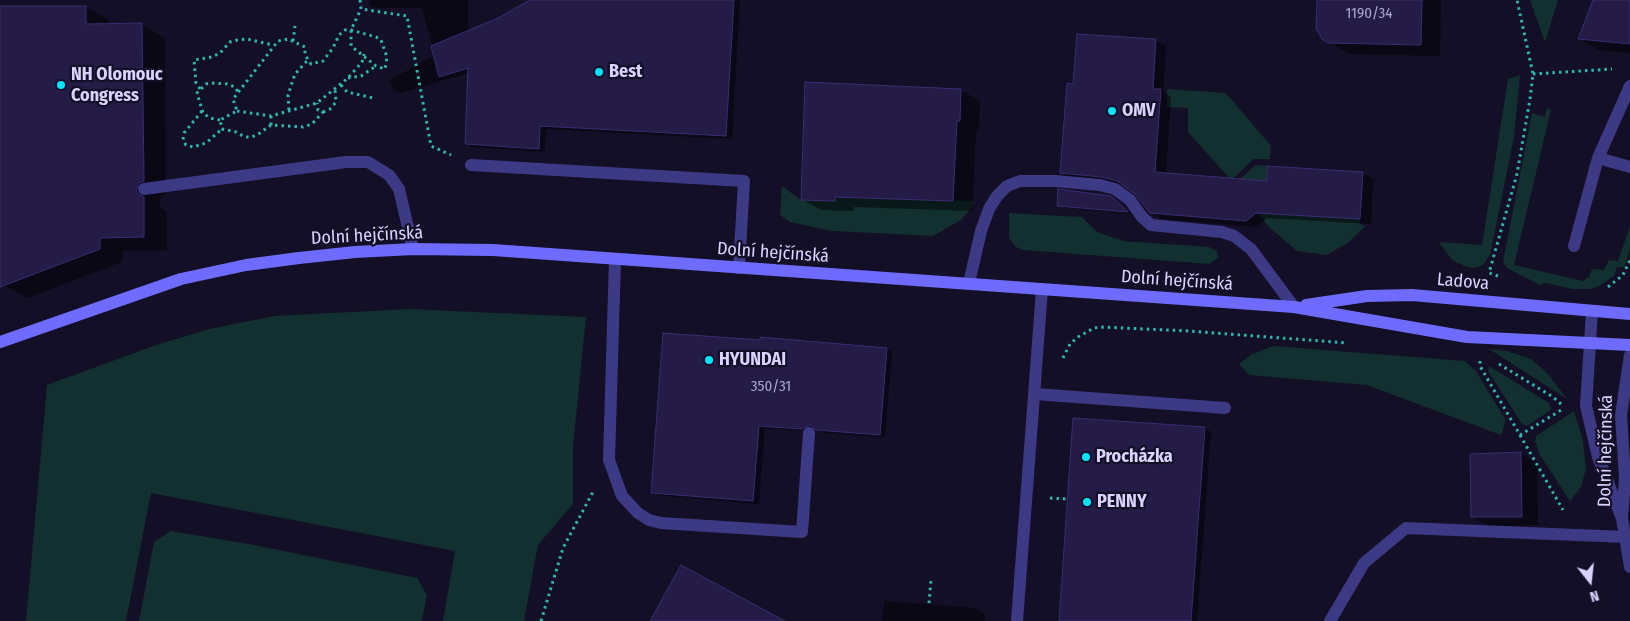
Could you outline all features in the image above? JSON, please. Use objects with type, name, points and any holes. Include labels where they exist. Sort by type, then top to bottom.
[{"type":"main road","name":"Dolní hejčínská","points":[[0,342],[181,279],[299,258],[355,252],[413,249],[493,250],[1294,307],[1467,337],[1589,344]]},
{"type":"main road","name":"Ladova","points":[[1294,307],[1367,296],[1412,295],[1630,314]]},
{"type":"main road","points":[[1589,344],[1630,345]]},
{"type":"street","points":[[1574,246],[1598,158],[1630,86]]},
{"type":"street","points":[[1598,158],[1630,167]]},
{"type":"street","points":[[144,189],[346,162],[368,162],[389,175],[399,189],[413,249]]},
{"type":"street","points":[[471,165],[744,181],[739,268]]},
{"type":"street","points":[[969,284],[989,209],[997,196],[1007,186],[1020,181],[1065,182],[1100,185],[1115,189],[1130,200],[1142,217],[1151,225],[1222,232],[1234,236],[1251,249],[1294,307]]},
{"type":"street","points":[[615,259],[609,460],[613,476],[622,496],[638,513],[649,520],[661,523],[802,532],[809,433]]},
{"type":"street","points":[[1017,621],[1042,289]]},
{"type":"street","name":"Dolní hejčínská","points":[[1592,311],[1586,406],[1598,457],[1622,518],[1630,567]]},
{"type":"street","name":"Dolní hejčínská","points":[[1622,518],[1625,478],[1622,408],[1630,355]]},
{"type":"street","points":[[1035,394],[1225,408]]},
{"type":"street","points":[[1330,621],[1364,563],[1406,528],[1625,537]]},
{"type":"path","points":[[307,61],[311,64],[323,61],[333,48],[339,35],[345,30],[351,30],[381,40],[387,57],[384,69],[376,66],[364,54],[351,46],[351,30],[361,9],[360,0]]},
{"type":"path","points":[[1489,273],[1517,174],[1533,74],[1518,0]]},
{"type":"path","points":[[361,9],[407,16],[431,146],[471,165]]},
{"type":"path","points":[[292,41],[295,26]]},
{"type":"path","points":[[237,111],[233,98],[268,55],[273,45],[283,39],[305,47],[307,61]]},
{"type":"path","points":[[200,89],[196,83],[194,60],[212,56],[220,52],[230,42],[237,40],[254,40],[273,45]]},
{"type":"path","points":[[238,92],[235,87],[219,83],[206,84],[197,93],[202,111],[210,118],[220,120],[237,111],[271,116],[316,103],[348,78],[362,62],[364,54]]},
{"type":"path","points":[[289,110],[288,95],[293,80],[298,68],[307,61]]},
{"type":"path","points":[[348,78],[361,76],[376,66]]},
{"type":"path","points":[[1533,74],[1620,68]]},
{"type":"path","points":[[341,85],[347,92],[373,98]]},
{"type":"path","points":[[222,129],[252,137],[271,125],[302,126],[312,124],[336,102],[335,90]]},
{"type":"path","points":[[316,103],[318,110],[323,112]]},
{"type":"path","points":[[202,111],[184,133],[183,140],[186,145],[193,147],[206,143],[222,129]]},
{"type":"path","points":[[271,116],[271,125]]},
{"type":"path","points":[[220,120],[222,129]]},
{"type":"path","points":[[1618,281],[1624,281]]},
{"type":"path","points":[[1058,396],[1060,369],[1065,353],[1078,337],[1094,328],[1189,331],[1357,344]]},
{"type":"path","points":[[1486,358],[1479,355],[1480,366],[1560,504],[1566,516],[1568,536]]},
{"type":"path","points":[[1493,360],[1553,397],[1564,408]]},
{"type":"path","points":[[1520,434],[1570,405]]},
{"type":"path","points":[[541,621],[563,548],[593,491],[613,476]]},
{"type":"path","points":[[929,603],[931,580]]},
{"type":"green space","points":[[1530,0],[1558,0],[1545,42]]},
{"type":"green space","points":[[1520,75],[1514,137],[1490,255],[1483,265],[1475,268],[1467,267],[1452,260],[1439,242],[1482,245],[1508,79]]},
{"type":"green space","points":[[1167,89],[1226,93],[1271,146],[1270,159],[1254,159],[1231,180],[1188,132],[1188,108],[1167,107]]},
{"type":"green space","points":[[1547,108],[1551,110],[1514,265],[1583,281],[1589,277],[1592,269],[1604,270],[1609,260],[1618,261],[1630,226],[1630,249],[1624,267],[1617,267],[1614,276],[1599,286],[1590,289],[1572,289],[1546,283],[1540,285],[1507,268],[1503,262],[1532,113],[1545,117]]},
{"type":"green space","points":[[1256,165],[1267,166],[1265,213],[1360,219],[1360,224],[1365,226],[1348,243],[1326,255],[1297,251],[1269,227],[1234,184]]},
{"type":"green space","points":[[782,186],[801,200],[835,201],[835,197],[973,201],[972,207],[961,220],[933,236],[832,231],[790,222],[784,218],[780,214]]},
{"type":"green space","points":[[1009,213],[1082,217],[1097,232],[1124,241],[1209,247],[1217,251],[1218,258],[1209,264],[1023,250],[1016,247],[1009,238]]},
{"type":"green space","points":[[409,309],[586,317],[573,447],[573,504],[538,545],[524,621],[443,621],[455,551],[151,493],[126,621],[26,621],[47,385],[153,346],[209,329],[275,316]]},
{"type":"green space","points":[[1274,346],[1465,361],[1476,371],[1505,419],[1501,435],[1367,385],[1249,375],[1239,364],[1252,354]]},
{"type":"green space","points":[[1489,349],[1507,351],[1531,359],[1548,374],[1567,399]]},
{"type":"green space","points":[[1489,366],[1549,403],[1551,410],[1527,426],[1522,424],[1488,371]]},
{"type":"green space","points":[[1574,411],[1583,440],[1586,469],[1581,487],[1570,501],[1540,455],[1535,441],[1536,436]]},
{"type":"green space","points":[[171,531],[249,544],[417,578],[427,595],[422,621],[139,621],[154,542]]},
{"type":"building","name":"Best","points":[[530,0],[734,0],[726,136],[540,126],[539,149],[465,144],[468,68],[439,77],[431,46],[498,18]]},
{"type":"building","points":[[1317,0],[1422,0],[1421,45],[1328,43],[1322,39],[1316,29]]},
{"type":"building","points":[[1593,0],[1630,0],[1630,44],[1578,39]]},
{"type":"building","points":[[0,6],[86,6],[86,24],[142,23],[144,181],[139,183],[136,190],[138,194],[144,197],[144,237],[100,238],[100,249],[0,287]]},
{"type":"building","points":[[1077,34],[1156,39],[1153,89],[1161,89],[1155,172],[1267,181],[1267,166],[1363,172],[1360,219],[1256,213],[1246,221],[1150,213],[1135,194],[1117,181],[1101,177],[1060,173],[1067,83],[1073,84]]},
{"type":"building","points":[[805,82],[961,89],[960,121],[957,121],[953,201],[835,197],[835,201],[801,200]]},
{"type":"building","points":[[1058,189],[1111,196],[1128,212],[1057,206]]},
{"type":"building","points":[[663,333],[760,340],[760,337],[887,348],[880,435],[816,430],[810,425],[802,429],[759,426],[753,501],[651,493]]},
{"type":"building","points":[[1073,418],[1205,427],[1191,621],[1059,621]]},
{"type":"building","points":[[1521,452],[1522,517],[1471,517],[1470,454]]},
{"type":"building","points":[[681,565],[785,621],[650,621]]},
{"type":"place","name":"Best","points":[[599,72]]},
{"type":"place","name":"NH Olomouc Congress","points":[[61,85]]},
{"type":"place","name":"OMV","points":[[1112,111]]},
{"type":"place","name":"HYUNDAI","points":[[709,360]]},
{"type":"place","name":"Procházka","points":[[1086,457]]},
{"type":"place","name":"PENNY","points":[[1087,502]]}]
